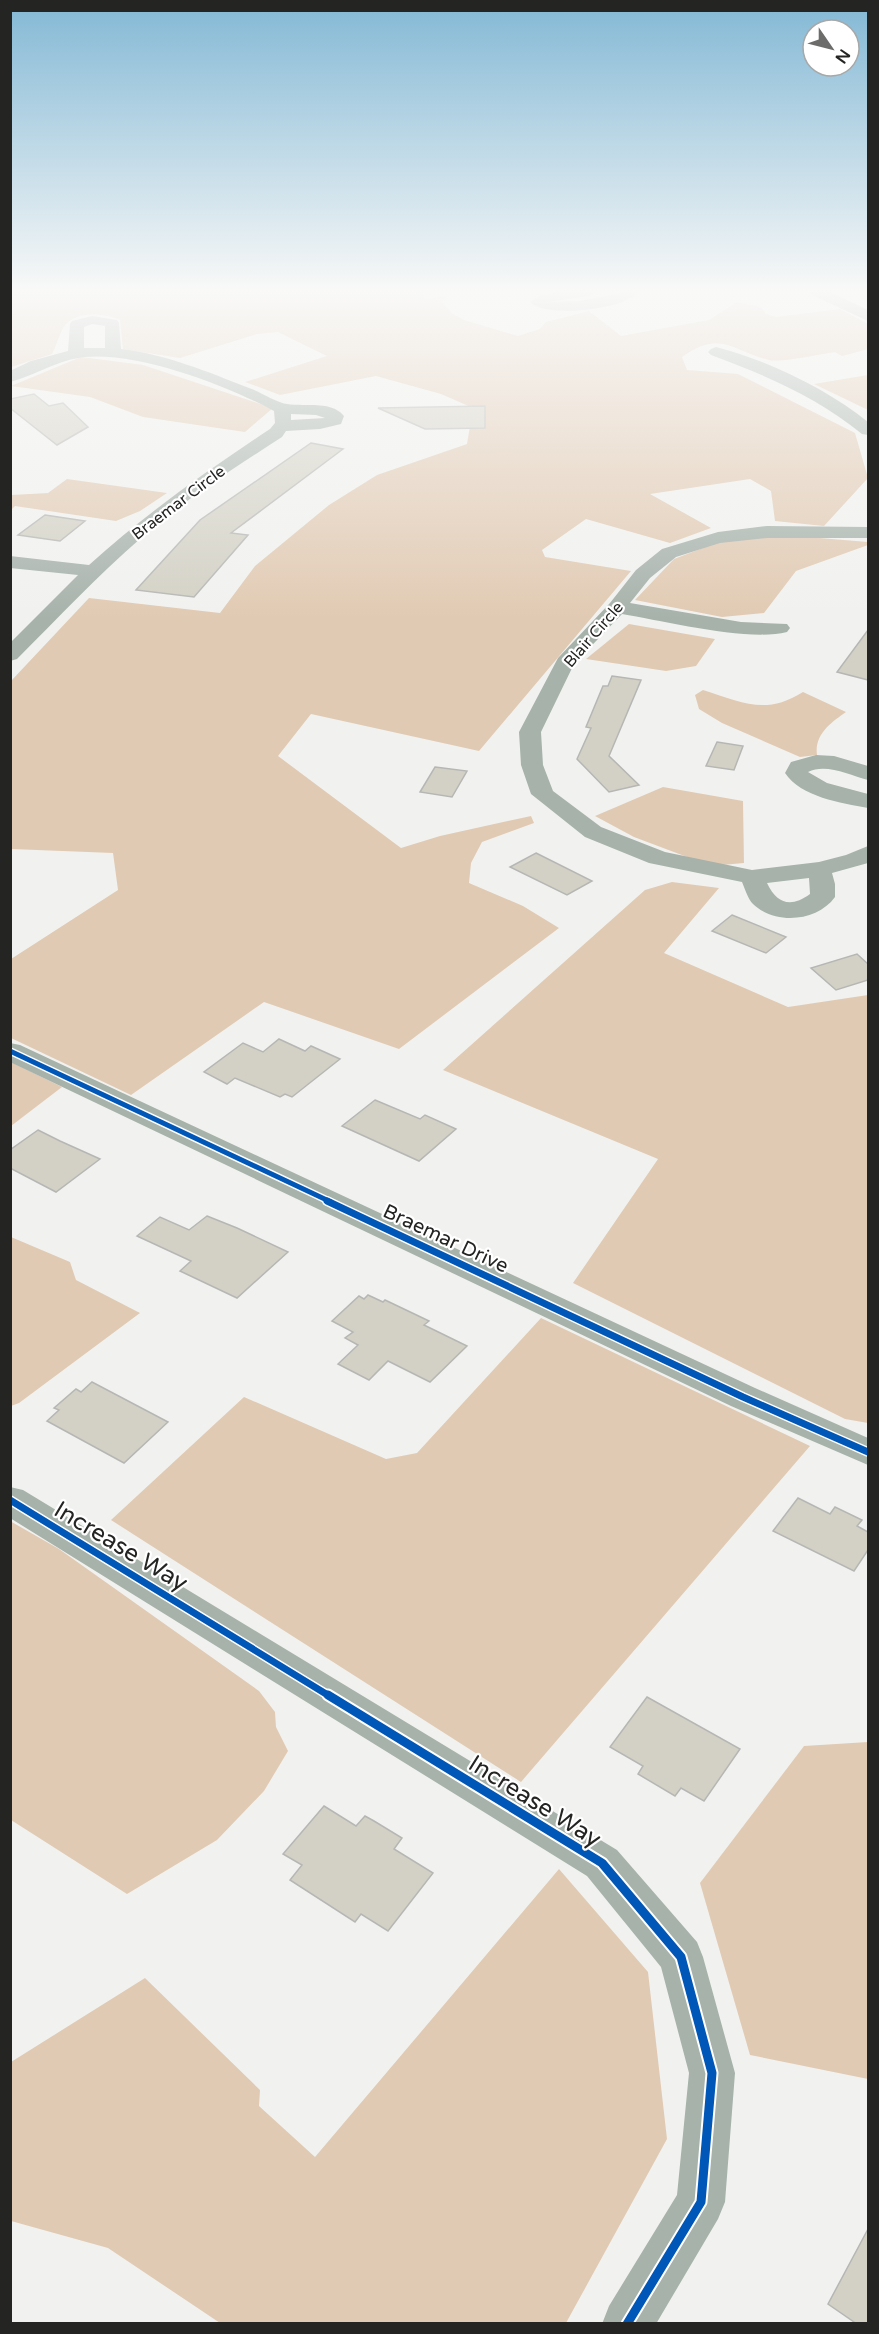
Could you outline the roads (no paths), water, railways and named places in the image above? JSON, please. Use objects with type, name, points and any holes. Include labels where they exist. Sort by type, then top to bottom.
[{"type":"street","name":"Braemar Circle","points":[[10,655],[93,571],[136,532],[223,468],[276,433],[281,418],[265,401]]},
{"type":"street","points":[[826,401],[850,413],[868,430]]},
{"type":"street","name":"Blair Circle","points":[[866,527],[767,532],[718,538],[669,554],[643,574],[617,607],[565,662],[530,732],[532,765],[543,794],[592,832],[658,858],[752,877],[819,869],[854,861],[868,853]]},
{"type":"street","points":[[10,562],[93,571]]},
{"type":"street","points":[[617,607],[741,628],[780,628]]},
{"type":"street","points":[[868,773],[822,761],[808,762],[798,767],[796,773],[801,780],[812,785],[868,801]]},
{"type":"street","points":[[752,877],[762,899],[779,909],[804,910],[822,897],[823,884],[819,869]]},
{"type":"street","name":"Braemar Drive","points":[[10,1051],[743,1397],[868,1452]]},
{"type":"street","name":"Increase Way","points":[[10,1500],[602,1863],[681,1957],[712,2073],[701,2202],[627,2324]]}]
